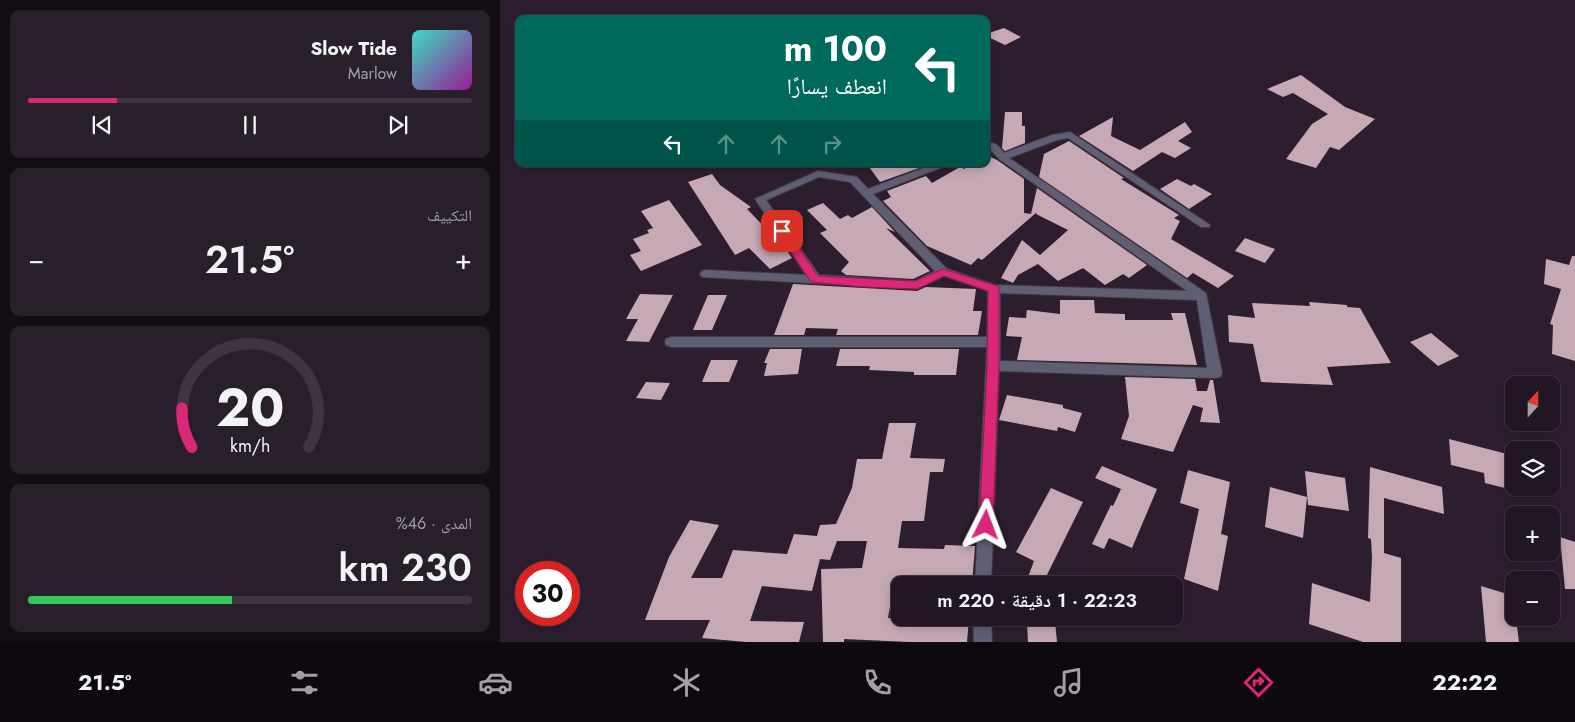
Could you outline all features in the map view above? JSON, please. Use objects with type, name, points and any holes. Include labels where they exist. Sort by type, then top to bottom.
[{"type":"street","points":[[1002,157],[1055,138],[1070,135],[1205,224]]},
{"type":"street","points":[[990,146],[992,145],[1002,157],[1202,296],[1216,373],[993,366]]},
{"type":"street","points":[[866,193],[934,167]]},
{"type":"street","points":[[815,279],[760,199],[818,174],[853,179],[943,272],[994,288],[1202,296]]},
{"type":"street","points":[[706,274],[815,279],[863,284],[917,285],[943,272]]},
{"type":"street","points":[[983,576],[993,366],[994,288]]},
{"type":"street","points":[[671,342],[993,342]]},
{"type":"street","points":[[982,626],[983,642]]},
{"type":"building","points":[[1004,28],[1021,37],[1005,45],[990,38],[990,33]]},
{"type":"building","points":[[1301,75],[1345,107],[1375,119],[1339,150],[1330,147],[1316,168],[1286,159],[1312,124],[1328,114],[1293,93],[1283,97],[1267,89]]},
{"type":"building","points":[[1005,112],[1022,112],[1022,126],[1025,126],[1025,143],[1005,151],[1002,148]]},
{"type":"building","points":[[1113,117],[1111,136],[1140,150],[1185,122],[1192,132],[1178,141],[1191,148],[1175,158],[1162,152],[1133,171],[1079,136]]},
{"type":"building","points":[[1069,141],[1124,178],[1121,179],[1179,215],[1174,218],[1180,221],[1171,239],[1234,276],[1218,288],[1193,273],[1187,278],[1039,177],[1044,154]]},
{"type":"building","points":[[990,157],[997,160],[1024,179],[1024,213],[1031,214],[1037,188],[1147,265],[1129,278],[1123,274],[1105,285],[1083,268],[1058,281],[1038,264],[1018,275],[1013,283],[1001,278],[1022,240],[1040,255],[1068,230],[1036,214],[1037,212],[982,260],[978,258],[971,265],[927,246],[883,201],[891,197],[887,191],[926,176],[932,183],[960,167],[964,169],[967,167],[990,167]]},
{"type":"building","points":[[869,167],[919,168],[880,182]]},
{"type":"building","points":[[712,174],[720,185],[751,207],[747,209],[785,248],[792,258],[770,269],[749,248],[735,255],[688,182]]},
{"type":"building","points":[[1177,179],[1191,186],[1194,184],[1212,194],[1189,209],[1160,189]]},
{"type":"building","points":[[669,200],[702,245],[641,271],[630,255],[641,251],[633,239],[649,233],[647,230],[653,228],[641,211]]},
{"type":"building","points":[[823,203],[840,219],[848,215],[852,218],[872,207],[895,232],[886,228],[930,271],[913,279],[846,275],[841,271],[849,262],[820,233],[827,230],[807,210]]},
{"type":"building","points":[[1245,238],[1275,249],[1265,263],[1235,251]]},
{"type":"building","points":[[1572,256],[1575,256],[1575,361],[1552,354],[1553,325],[1550,324],[1561,289],[1544,284],[1546,259],[1569,265]]},
{"type":"building","points":[[793,284],[917,291],[926,287],[976,289],[973,311],[982,311],[978,335],[836,335],[838,329],[806,328],[804,335],[774,335]]},
{"type":"building","points":[[640,294],[673,295],[649,342],[626,341],[638,319],[626,319]]},
{"type":"building","points":[[708,295],[727,295],[712,330],[693,330]]},
{"type":"building","points":[[1060,300],[1094,300],[1095,313],[1125,314],[1125,320],[1173,320],[1171,313],[1185,313],[1197,365],[1017,360],[1022,337],[1006,336],[1009,317],[1026,318],[1027,310],[1060,314]]},
{"type":"building","points":[[1309,302],[1360,308],[1391,363],[1327,367],[1333,385],[1261,382],[1253,344],[1229,342],[1228,315],[1255,318],[1252,303],[1310,306]]},
{"type":"building","points":[[1431,333],[1459,356],[1438,366],[1410,342]]},
{"type":"building","points":[[770,349],[802,349],[798,374],[764,376],[767,363],[764,363]]},
{"type":"building","points":[[840,349],[959,349],[956,375],[914,375],[914,372],[869,370],[870,366],[836,366]]},
{"type":"building","points":[[711,360],[738,360],[729,382],[702,382]]},
{"type":"building","points":[[1125,377],[1195,379],[1197,391],[1207,391],[1210,380],[1213,380],[1220,423],[1200,422],[1203,408],[1193,405],[1173,452],[1121,439],[1129,416]]},
{"type":"building","points":[[646,382],[670,383],[661,400],[636,398]]},
{"type":"building","points":[[1007,395],[1063,405],[1063,408],[1082,413],[1075,432],[1058,427],[1057,431],[999,420]]},
{"type":"building","points":[[889,423],[916,423],[910,458],[945,459],[943,472],[930,472],[924,521],[902,521],[898,548],[944,549],[945,545],[975,546],[973,576],[891,576],[891,602],[888,618],[891,618],[891,626],[968,626],[967,642],[844,639],[844,642],[823,642],[821,569],[862,568],[867,541],[837,541],[830,560],[820,559],[812,591],[762,586],[750,621],[804,622],[799,642],[746,642],[702,638],[710,620],[645,620],[669,557],[690,520],[719,525],[691,578],[722,578],[733,550],[787,554],[794,534],[817,536],[820,525],[836,524],[852,488],[857,459],[882,459]]},
{"type":"building","points":[[1449,439],[1505,453],[1505,488],[1485,483],[1484,473],[1451,465]]},
{"type":"building","points":[[1102,466],[1157,489],[1132,548],[1109,538],[1104,549],[1092,544],[1121,489],[1095,478]]},
{"type":"building","points":[[1370,467],[1442,487],[1444,514],[1384,498],[1384,553],[1401,558],[1401,642],[1363,642],[1309,624],[1312,583],[1370,602],[1372,557],[1371,539],[1368,538]]},
{"type":"building","points":[[1188,470],[1230,482],[1221,534],[1228,536],[1218,591],[1184,579],[1199,509],[1180,503]]},
{"type":"building","points":[[1305,471],[1345,478],[1349,511],[1308,505]]},
{"type":"building","points":[[1270,487],[1307,497],[1303,538],[1265,527]]},
{"type":"building","points":[[1051,488],[1083,502],[1046,576],[1028,576],[1034,561],[1016,552]]},
{"type":"building","points":[[1560,537],[1575,542],[1575,589],[1565,589]]},
{"type":"building","points":[[1481,586],[1505,593],[1505,626],[1517,626],[1519,642],[1486,642]]},
{"type":"building","points":[[1027,626],[1055,626],[1057,642],[1028,642]]},
{"type":"route","points":[[782,231],[815,279],[863,284],[917,285],[943,272],[994,288],[993,366],[986,525]]}]
